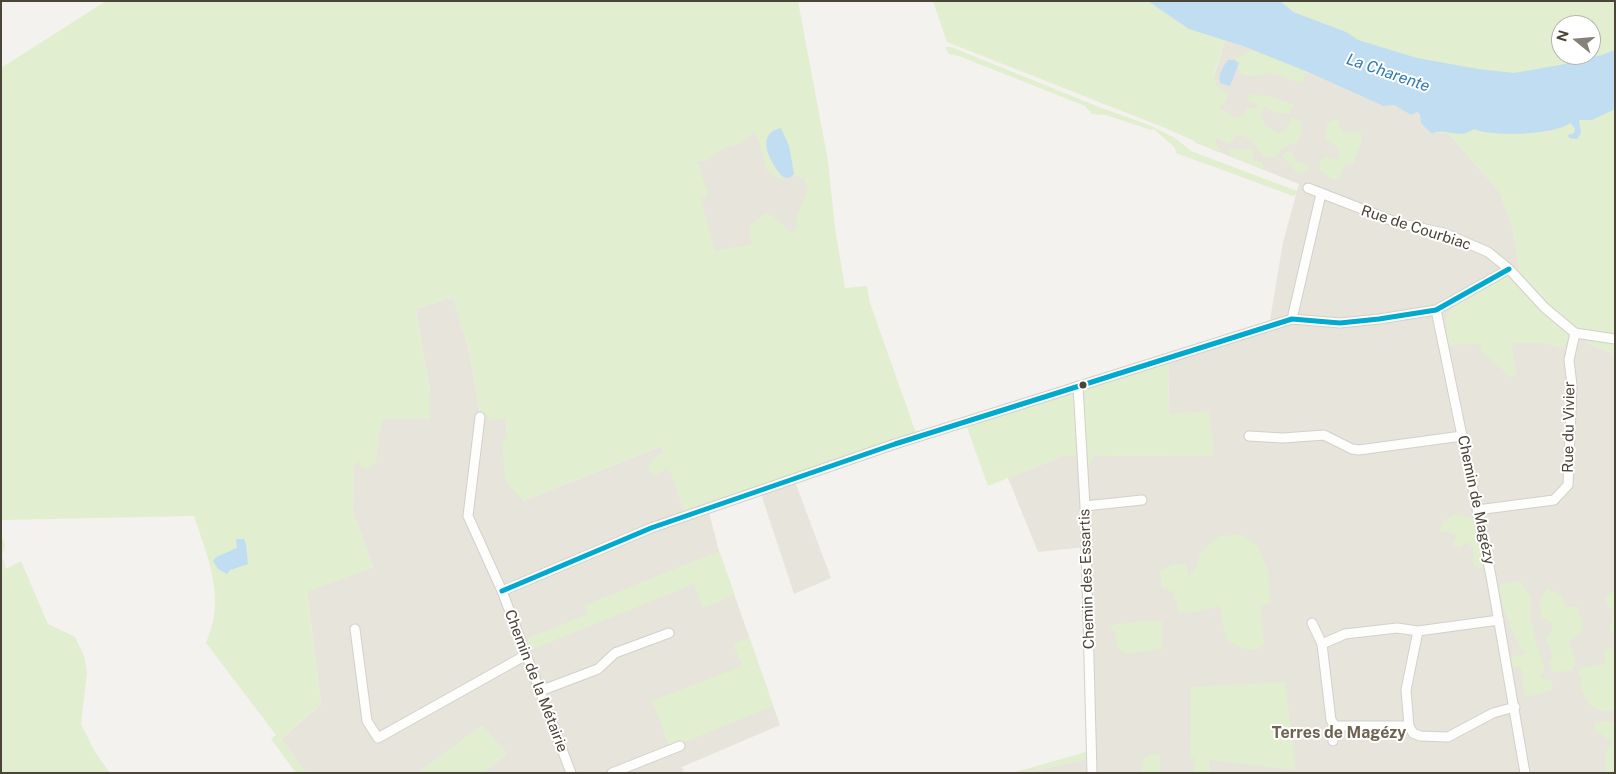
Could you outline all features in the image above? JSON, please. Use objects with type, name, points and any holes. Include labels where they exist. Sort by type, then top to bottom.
[{"type":"street","name":"Rue de Courbiac","points":[[1308,188],[1398,222],[1444,233],[1488,252],[1509,269],[1545,308],[1575,333]]},
{"type":"street","points":[[1292,320],[1321,194]]},
{"type":"street","points":[[502,591],[652,528],[895,444],[1292,320],[1340,323],[1436,310],[1509,269]]},
{"type":"street","name":"Chemin de Magézy","points":[[1436,310],[1478,510],[1515,707],[1525,773]]},
{"type":"street","points":[[1575,333],[1615,339]]},
{"type":"street","name":"Rue du Vivier","points":[[1478,510],[1554,500],[1568,485],[1572,385],[1569,360],[1575,333]]},
{"type":"street","name":"Chemin des Essartis","points":[[1078,386],[1085,506],[1092,773]]},
{"type":"street","name":"Chemin de la Métairie","points":[[480,417],[468,516],[502,591],[571,773]]},
{"type":"street","points":[[1249,436],[1283,438],[1324,435],[1352,449],[1359,450],[1462,436]]},
{"type":"street","points":[[1085,506],[1142,500]]},
{"type":"street","points":[[1322,644],[1345,634],[1396,628],[1418,631],[1499,620]]},
{"type":"street","points":[[1312,623],[1322,644],[1331,720],[1335,726],[1333,740]]},
{"type":"street","points":[[355,629],[367,721],[378,738],[526,655]]},
{"type":"street","points":[[1418,631],[1406,690],[1409,726],[1413,732],[1420,736],[1448,737],[1494,713],[1515,707]]},
{"type":"street","points":[[540,691],[598,669],[614,653],[669,633]]},
{"type":"street","points":[[1335,726],[1409,726]]},
{"type":"street","points":[[612,773],[680,746]]},
{"type":"shaded area","points":[[1225,40],[1308,72],[1383,106],[1394,105],[1411,115],[1417,112],[1432,134],[1435,132],[1448,133],[1500,192],[1513,229],[1519,267],[1451,310],[1591,336],[1585,342],[1615,354],[1615,773],[1092,773],[1086,547],[1038,552],[1008,478],[1063,456],[1214,455],[1169,414],[1168,358],[1269,326],[1283,242],[1299,184],[1194,142]]},
{"type":"shaded area","points":[[785,121],[835,228],[714,252],[689,154]]},
{"type":"shaded area","points":[[453,297],[470,354],[480,413],[505,418],[508,440],[523,501],[662,446],[686,516],[708,509],[719,551],[780,725],[682,767],[684,773],[482,773],[507,754],[482,726],[418,773],[306,773],[281,739],[321,704],[307,591],[373,567],[353,511],[355,419],[430,419],[430,392],[416,309]]},
{"type":"shaded area","points":[[794,479],[831,578],[794,594],[760,491]]},
{"type":"shaded area","points":[[1086,759],[1087,773],[1026,773]]},
{"type":"green space","points":[[106,1],[798,1],[828,161],[835,228],[845,288],[867,286],[870,303],[916,433],[686,516],[672,475],[667,468],[655,476],[648,469],[652,461],[664,452],[662,446],[523,501],[505,480],[502,442],[508,439],[505,419],[491,420],[480,413],[470,354],[453,297],[416,309],[430,393],[430,419],[382,419],[376,462],[368,469],[362,468],[358,461],[354,466],[353,511],[373,567],[307,592],[321,704],[281,739],[306,773],[296,773],[271,739],[276,735],[206,643],[212,626],[215,591],[210,566],[194,516],[1,520],[1,68]],"holes":[[[781,129],[795,176],[805,180],[808,189],[797,216],[796,230],[791,232],[773,216],[765,213],[750,226],[752,244],[715,251],[700,197],[704,199],[708,193],[697,161],[707,161],[725,148],[740,144],[754,132],[759,142],[767,171],[780,180],[783,177],[774,167],[767,137],[773,130]]]},
{"type":"green space","points":[[933,1],[1615,1],[1615,354],[1585,342],[1590,336],[1575,333],[1568,336],[1570,341],[1560,348],[1545,343],[1512,343],[1516,376],[1508,377],[1500,367],[1480,351],[1481,344],[1447,345],[1446,317],[1451,310],[1519,267],[1513,229],[1500,192],[1448,133],[1435,132],[1432,134],[1421,123],[1420,114],[1416,112],[1411,115],[1394,105],[1383,106],[1308,72],[1304,74],[1304,81],[1300,83],[1274,74],[1246,75],[1237,69],[1238,63],[1234,60],[1252,49],[1225,40],[1214,74],[1217,86],[1228,93],[1226,102],[1219,107],[1234,117],[1243,116],[1247,108],[1257,108],[1258,104],[1247,101],[1249,94],[1272,97],[1294,105],[1289,114],[1273,112],[1265,107],[1261,114],[1264,124],[1279,134],[1285,131],[1291,118],[1302,121],[1301,135],[1297,143],[1286,146],[1273,158],[1263,156],[1250,139],[1236,135],[1229,144],[1216,138],[1216,145],[1222,149],[1219,152],[1165,128],[947,42]]},
{"type":"green space","points":[[945,47],[951,47],[1099,107],[1149,125],[1175,138],[1191,151],[1297,191],[1296,194],[1293,196],[1176,153],[1175,148],[1154,129],[1151,130],[1106,115],[1092,114],[1085,106],[959,56],[949,54]]},
{"type":"green space","points":[[1338,119],[1343,133],[1352,131],[1361,133],[1362,141],[1353,164],[1345,165],[1339,179],[1332,179],[1319,170],[1321,159],[1327,157],[1338,160],[1338,148],[1325,138],[1327,123]]},
{"type":"green space","points":[[1249,148],[1254,150],[1252,160],[1262,162],[1264,166],[1261,169],[1232,157],[1226,149],[1244,150]]},
{"type":"green space","points":[[1285,152],[1292,152],[1296,161],[1308,165],[1309,170],[1298,174],[1282,156]]},
{"type":"green space","points":[[1168,358],[1169,414],[1209,411],[1214,455],[1094,456],[1089,466],[1083,467],[1082,456],[1063,456],[988,486],[965,422]]},
{"type":"green space","points":[[1456,514],[1480,520],[1489,564],[1480,568],[1474,565],[1473,549],[1467,541],[1460,548],[1452,545],[1456,536],[1452,533],[1439,531],[1445,520]]},
{"type":"green space","points":[[1,533],[5,546],[2,555],[6,569],[21,561],[48,624],[75,637],[84,656],[87,672],[81,724],[95,752],[110,773],[1,773]]},
{"type":"green space","points":[[1241,534],[1258,546],[1268,571],[1270,603],[1260,606],[1264,644],[1255,650],[1246,649],[1227,641],[1219,606],[1197,612],[1179,613],[1173,592],[1162,588],[1160,571],[1172,565],[1185,563],[1189,576],[1196,567],[1200,553],[1219,536]]},
{"type":"green space","points":[[719,551],[735,595],[702,608],[694,584],[528,651],[524,640],[588,614],[585,605]]},
{"type":"green space","points":[[1520,581],[1531,597],[1531,620],[1536,643],[1545,668],[1540,677],[1552,681],[1553,689],[1537,695],[1525,696],[1521,667],[1511,667],[1509,657],[1526,654],[1508,620],[1499,584]]},
{"type":"green space","points":[[1547,588],[1561,595],[1565,607],[1577,606],[1582,622],[1582,632],[1569,642],[1576,662],[1572,670],[1553,673],[1549,662],[1553,656],[1545,638],[1552,632],[1552,624],[1541,617],[1540,600]]},
{"type":"green space","points":[[1615,590],[1615,635],[1609,631],[1614,611],[1606,605],[1606,597]]},
{"type":"green space","points":[[1144,621],[1162,622],[1162,649],[1126,654],[1117,646],[1116,634],[1108,625]]},
{"type":"green space","points":[[749,637],[773,706],[670,748],[652,701],[742,666],[733,644]]},
{"type":"green space","points":[[1612,646],[1615,647],[1615,710],[1607,711],[1594,707],[1585,698],[1582,691],[1581,677],[1577,672],[1583,667],[1606,663],[1603,654]]},
{"type":"green space","points":[[1285,682],[1296,770],[1209,760],[1210,773],[1193,773],[1196,759],[1190,758],[1191,687]]},
{"type":"green space","points":[[1604,721],[1615,722],[1615,773],[1607,773],[1605,760],[1607,749],[1613,742],[1594,730],[1595,723]]},
{"type":"green space","points":[[482,726],[507,754],[482,773],[418,773]]},
{"type":"green space","points":[[1086,752],[1086,759],[1026,773],[1012,773]]},
{"type":"green space","points":[[1153,753],[1160,755],[1160,773],[1141,773],[1144,758]]},
{"type":"water","name":"La Charente","points":[[1148,1],[1280,1],[1293,12],[1346,32],[1358,40],[1417,58],[1478,69],[1514,73],[1560,65],[1601,65],[1601,55],[1615,50],[1615,109],[1592,120],[1579,120],[1581,133],[1577,139],[1569,138],[1568,135],[1574,133],[1575,128],[1570,123],[1551,130],[1523,134],[1482,132],[1474,129],[1462,134],[1437,132],[1432,134],[1421,123],[1420,114],[1417,112],[1411,115],[1394,105],[1383,106],[1308,72],[1243,46],[1189,29]]},
{"type":"water","points":[[1228,60],[1234,60],[1239,63],[1230,86],[1220,83],[1221,71]]},
{"type":"water","points":[[781,128],[789,146],[794,174],[789,178],[783,177],[779,172],[767,150],[768,136],[773,131]]},
{"type":"water","points":[[236,539],[244,539],[248,564],[230,570],[227,574],[218,569],[213,561],[216,557],[237,548]]},
{"type":"transit line","points":[[502,591],[651,528],[895,444],[1292,319],[1340,323],[1436,310],[1509,269]]},
{"type":"district","name":"Terres de Magézy","points":[[1339,733]]}]
